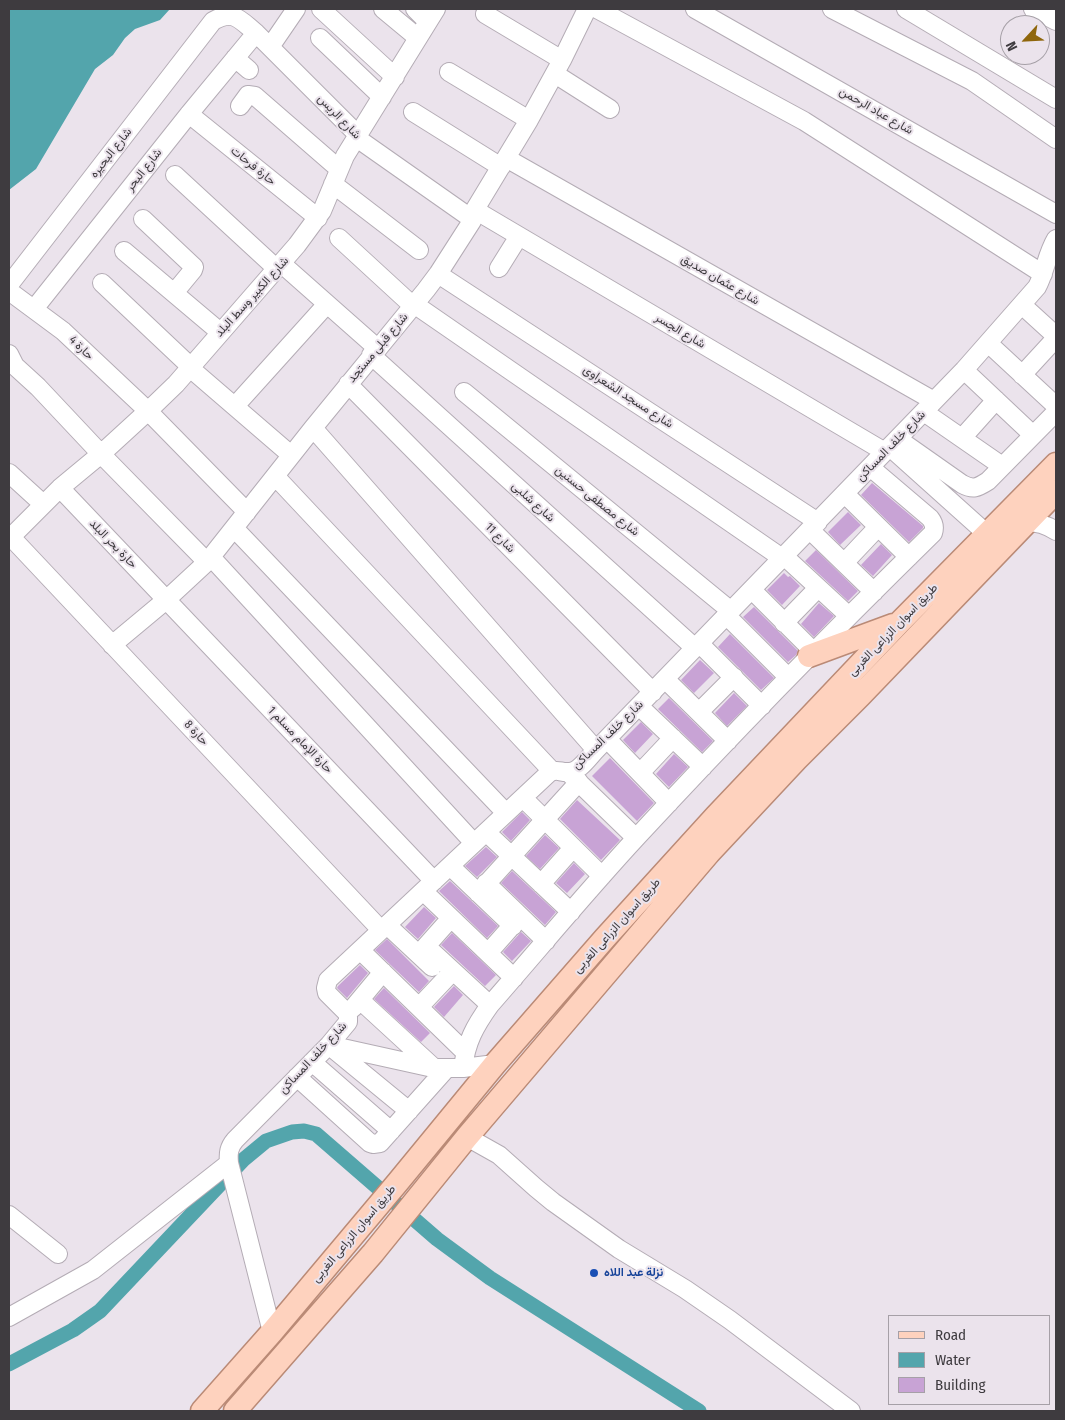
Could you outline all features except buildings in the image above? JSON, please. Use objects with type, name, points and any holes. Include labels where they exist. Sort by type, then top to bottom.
[{"type":"main road","name":"طريق اسوان الزراعى الغربى","points":[[235,1411],[373,1253],[467,1136],[709,853],[796,760],[860,696],[963,574],[987,534],[1056,464]]},
{"type":"main road","name":"طريق اسوان الزراعى الغربى","points":[[202,1411],[272,1332],[495,1064],[605,938],[716,816],[899,623],[1026,522],[1056,492]]},
{"type":"main road","points":[[811,654],[899,623]]},
{"type":"street","points":[[270,47],[296,9]]},
{"type":"street","points":[[322,9],[394,77]]},
{"type":"street","points":[[383,9],[418,38]]},
{"type":"street","points":[[415,9],[432,15]]},
{"type":"street","points":[[588,9],[804,121],[1048,275]]},
{"type":"street","name":"شارع قبلى مستجد","points":[[112,645],[166,600],[209,560],[374,351],[438,274],[559,67],[588,9]]},
{"type":"street","name":"شارع عباد الرحمن","points":[[695,9],[1056,214]]},
{"type":"street","points":[[832,9],[972,80],[1056,139]]},
{"type":"street","points":[[906,9],[1056,99]]},
{"type":"street","points":[[1033,9],[1056,21]]},
{"type":"street","points":[[485,14],[559,67],[610,109]]},
{"type":"street","name":"شارع الريس","points":[[213,21],[222,16],[232,15],[240,20],[256,33],[361,141],[473,214]]},
{"type":"street","name":"شارع الكبير وسط البلد","points":[[10,538],[60,488],[148,411],[190,367],[298,245],[322,211],[345,156],[432,15]]},
{"type":"street","name":"شارع البحيره","points":[[9,285],[213,21]]},
{"type":"street","name":"شارع البحر","points":[[34,309],[256,33]]},
{"type":"street","points":[[320,38],[382,97]]},
{"type":"street","points":[[236,58],[249,70]]},
{"type":"street","points":[[448,72],[529,120]]},
{"type":"street","points":[[240,106],[248,95],[255,96],[336,176],[419,250]]},
{"type":"street","name":"شارع عثمان صديق","points":[[413,112],[929,407],[962,438],[1002,466]]},
{"type":"street","name":"حارة فرحات","points":[[189,114],[318,218]]},
{"type":"street","name":"شارع شلبى","points":[[174,175],[279,267],[327,304],[374,351],[734,678],[762,706]]},
{"type":"street","name":"شارع الجسر","points":[[473,214],[519,236],[891,446]]},
{"type":"street","points":[[143,219],[194,267],[174,293]]},
{"type":"street","points":[[499,268],[519,236]]},
{"type":"street","points":[[339,238],[413,305],[783,557],[849,616]]},
{"type":"street","name":"شارع خلف المساكن","points":[[272,1332],[230,1165],[230,1147],[329,1045],[348,1022],[348,1014],[330,997],[326,988],[328,980],[522,798],[577,770],[964,370],[1048,275],[1051,249],[1056,240]]},
{"type":"street","points":[[124,250],[220,332]]},
{"type":"street","name":"شارع مسجد الشعراوى","points":[[438,274],[814,526],[844,563],[874,592]]},
{"type":"street","points":[[102,283],[190,367],[291,455]]},
{"type":"street","name":"حارة 4","points":[[9,291],[63,330],[148,411]]},
{"type":"street","points":[[235,406],[327,304]]},
{"type":"street","points":[[1022,304],[1056,337],[1022,375]]},
{"type":"street","points":[[988,343],[1056,406]]},
{"type":"street","points":[[9,354],[15,366],[209,560],[480,837],[511,856],[571,912]]},
{"type":"street","points":[[964,370],[1033,435]]},
{"type":"street","name":"شارع 11","points":[[348,384],[653,692]]},
{"type":"street","name":"شارع مصطفى حسنين","points":[[464,392],[728,613],[788,677]]},
{"type":"street","points":[[962,438],[996,400]]},
{"type":"street","points":[[148,411],[247,512]]},
{"type":"street","points":[[891,446],[969,488],[976,488],[988,481],[1056,412]]},
{"type":"street","points":[[313,428],[602,744],[640,773],[669,803]]},
{"type":"street","points":[[891,446],[987,534]]},
{"type":"street","points":[[297,1077],[370,1142],[373,1144],[380,1143],[452,1064],[490,1005],[636,838],[788,677],[933,533],[934,524],[930,518],[870,468]]},
{"type":"street","points":[[9,473],[43,504]]},
{"type":"street","points":[[275,476],[567,775],[636,838]]},
{"type":"street","name":"حارة بحر البلد","points":[[60,488],[166,600]]},
{"type":"street","points":[[845,494],[909,557]]},
{"type":"street","points":[[1026,522],[1045,525],[1056,532]]},
{"type":"street","points":[[844,563],[878,527]]},
{"type":"street","points":[[234,528],[506,813]]},
{"type":"street","name":"حارة 8","points":[[10,538],[384,927],[422,950],[449,975],[490,1005]]},
{"type":"street","points":[[784,623],[818,588]]},
{"type":"street","points":[[752,590],[811,654]]},
{"type":"street","name":"حارة الإمام مسلم 1","points":[[166,600],[429,886],[451,918],[514,978]]},
{"type":"street","points":[[699,712],[734,678]]},
{"type":"street","points":[[665,679],[728,741]]},
{"type":"street","points":[[639,706],[703,767]]},
{"type":"street","points":[[640,773],[673,738]]},
{"type":"street","points":[[482,888],[544,820],[567,775]]},
{"type":"street","points":[[522,798],[602,876]]},
{"type":"street","points":[[541,884],[573,848]]},
{"type":"street","points":[[450,866],[482,888],[517,921],[546,941]]},
{"type":"street","points":[[422,950],[451,918]]},
{"type":"street","points":[[488,953],[517,921]]},
{"type":"street","points":[[360,950],[419,1007],[452,1064]]},
{"type":"street","points":[[348,1014],[384,972]]},
{"type":"street","points":[[419,1007],[449,975]]},
{"type":"street","points":[[360,1000],[452,1064]]},
{"type":"street","points":[[329,1045],[452,1064],[495,1064]]},
{"type":"street","points":[[329,1045],[409,1111]]},
{"type":"street","points":[[312,1062],[391,1131]]},
{"type":"street","points":[[467,1136],[499,1154],[542,1193],[618,1249],[684,1289],[730,1320],[851,1411]]},
{"type":"street","points":[[10,1315],[93,1270],[230,1165]]},
{"type":"street","points":[[9,1215],[58,1254]]},
{"type":"water","points":[[9,9],[170,9],[160,20],[135,29],[125,38],[113,55],[95,69],[36,169],[9,190]]},
{"type":"waterway","points":[[9,1364],[73,1330],[100,1311],[243,1160],[266,1141],[292,1132],[304,1131],[316,1134],[437,1239],[490,1278],[699,1411]]},
{"type":"place","name":"نزلة عبد اللاه","points":[[594,1273]]}]
